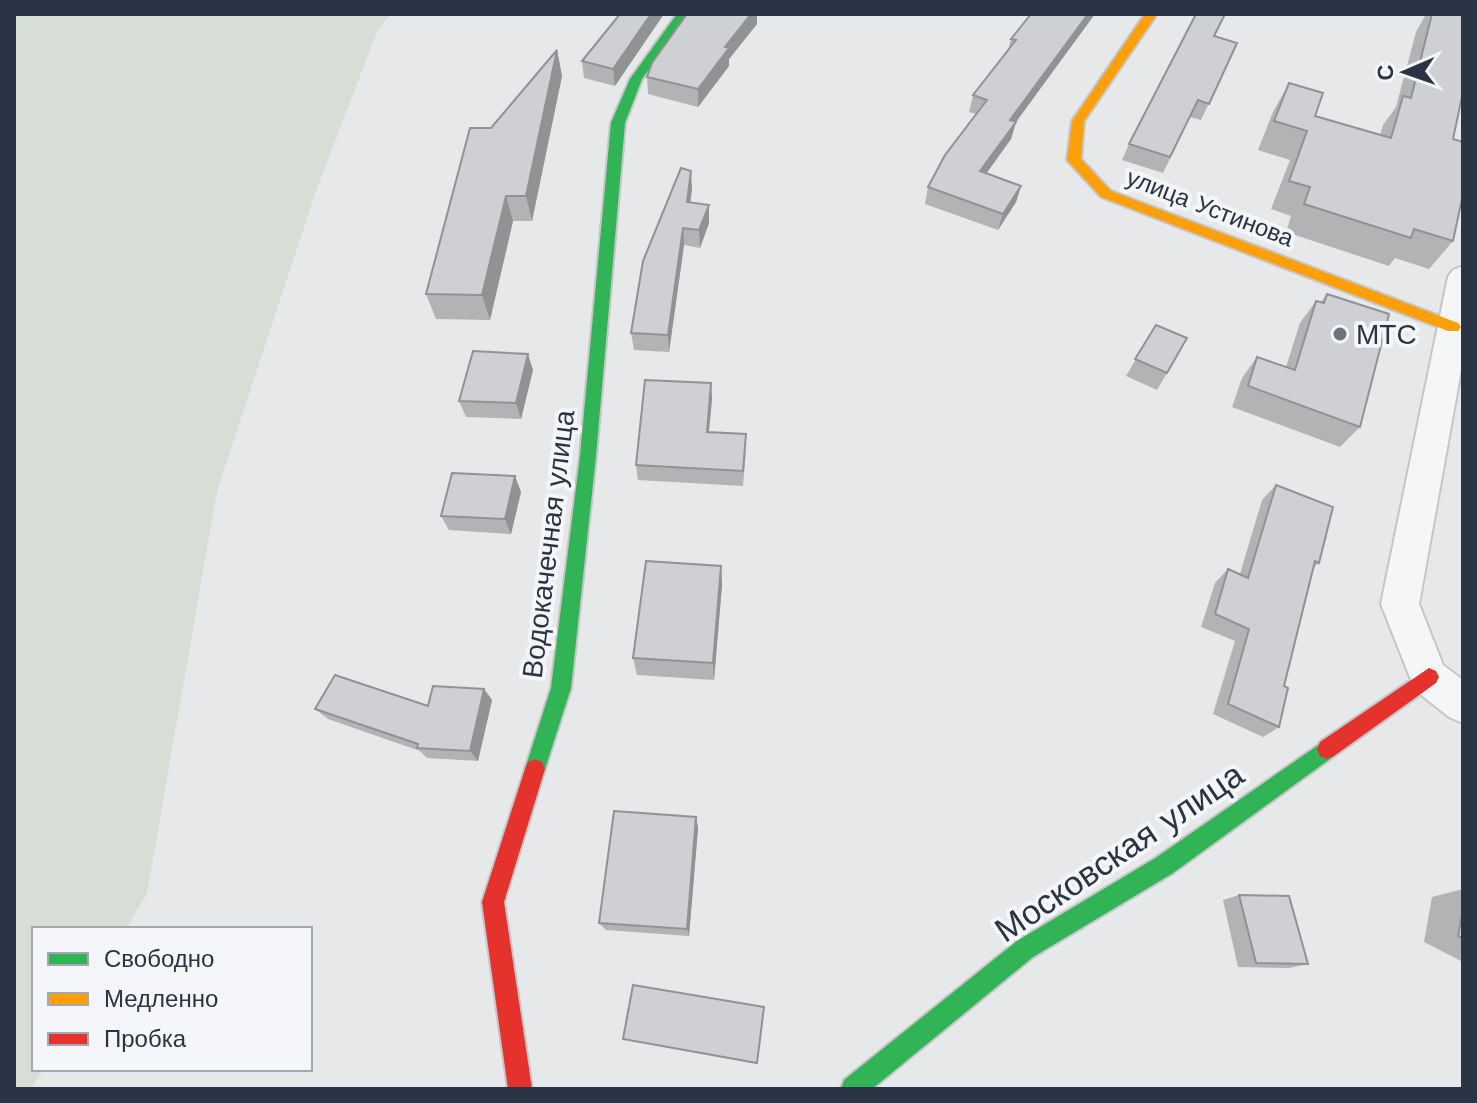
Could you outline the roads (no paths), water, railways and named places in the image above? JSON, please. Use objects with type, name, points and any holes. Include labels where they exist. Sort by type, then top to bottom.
[{"type":"street","name":"Водокачечная улица","points":[[520,1089],[493,902],[561,688],[589,441],[618,123],[636,79],[683,14]]},
{"type":"street","name":"улица Устинова","points":[[1151,14],[1078,121],[1074,160],[1106,194],[1453,327]]},
{"type":"street","points":[[1463,277],[1400,604],[1429,677],[1463,704]]},
{"type":"street","name":"Московская улица","points":[[853,1089],[1025,949],[1165,865],[1429,677]]},
{"type":"place","name":"МТС","points":[[1340,334]]}]
